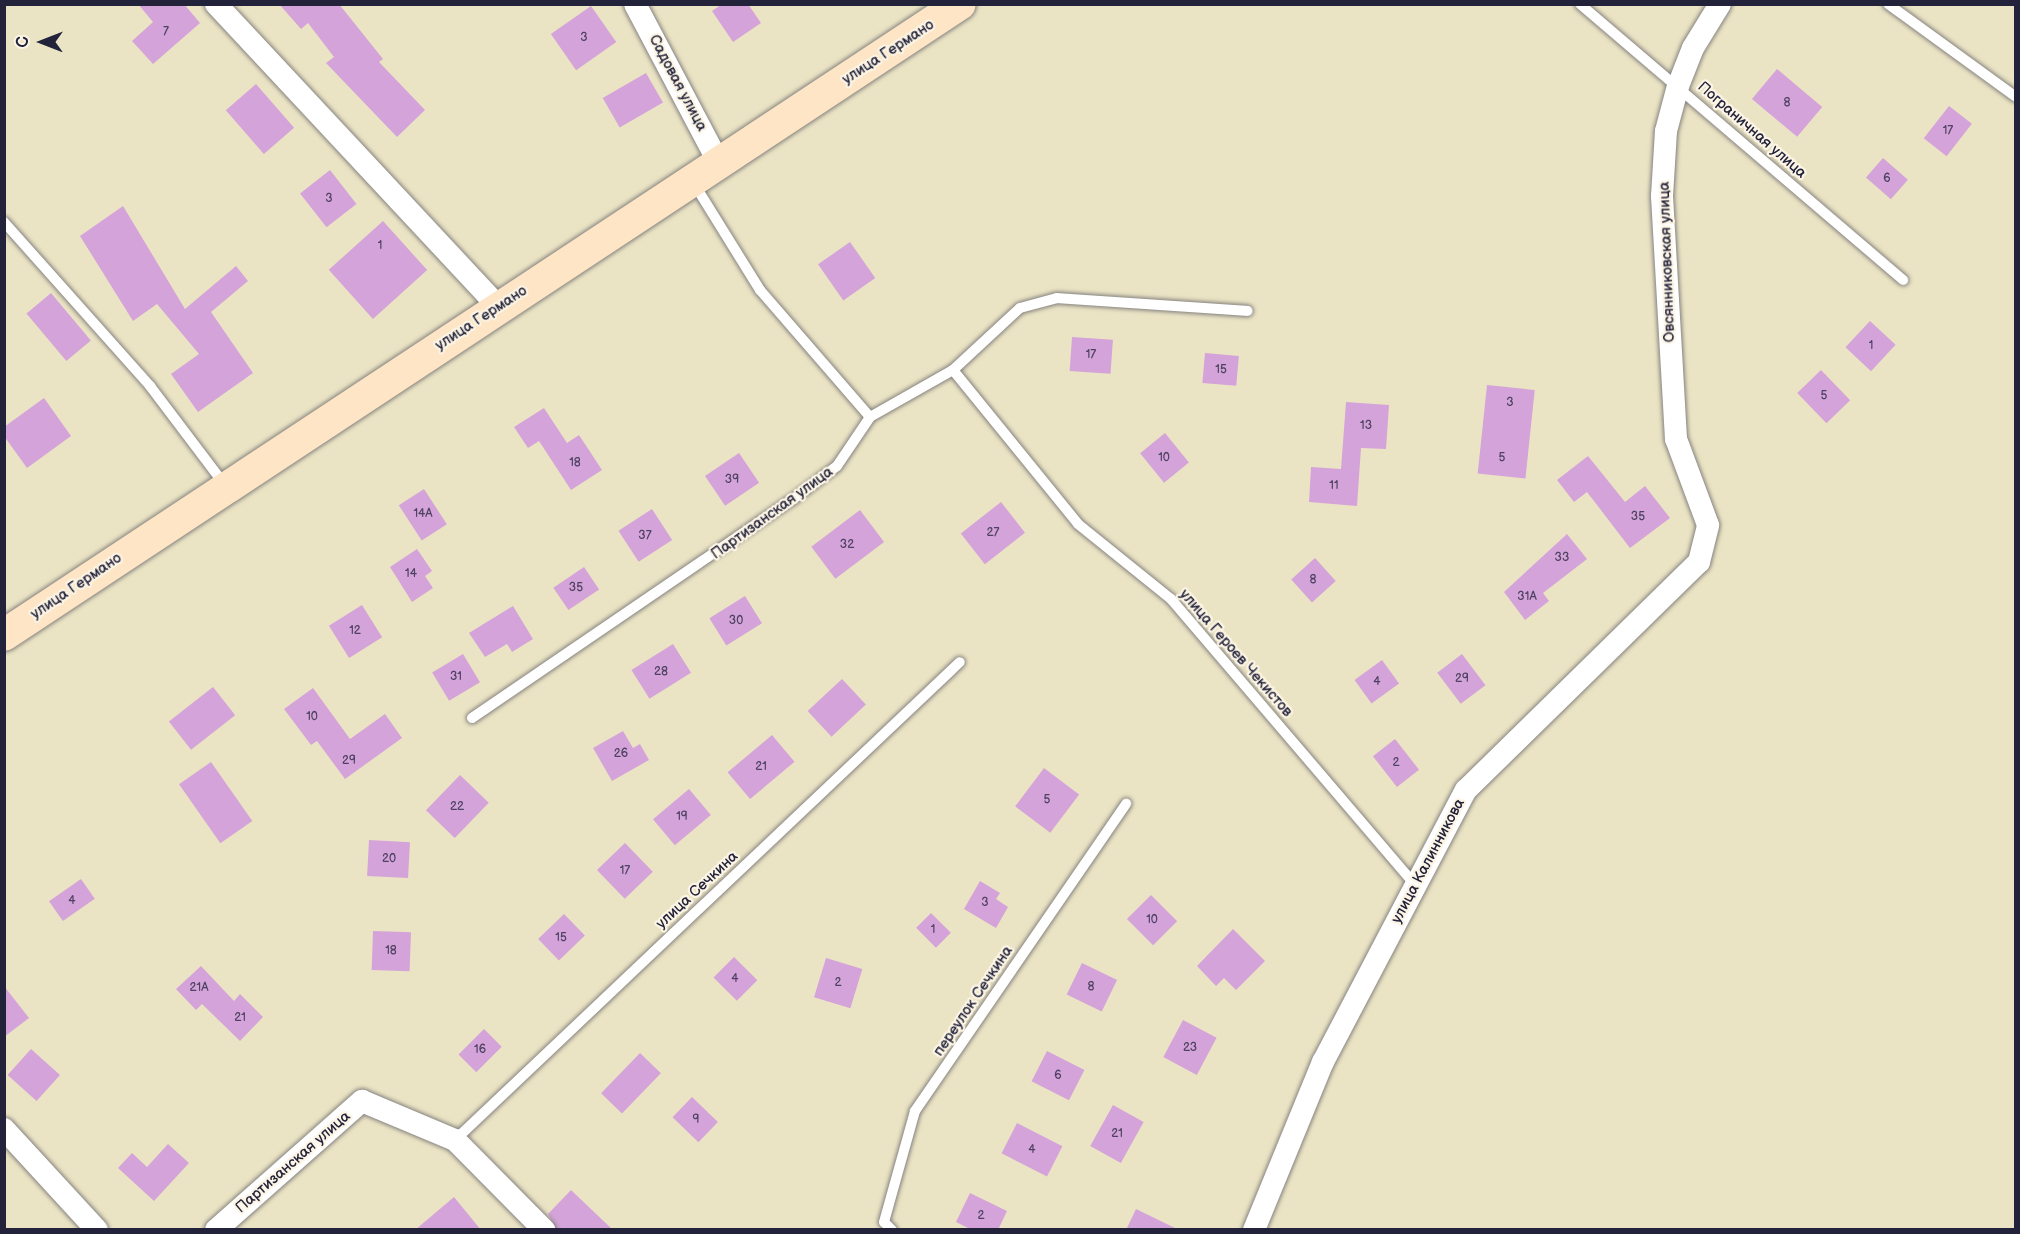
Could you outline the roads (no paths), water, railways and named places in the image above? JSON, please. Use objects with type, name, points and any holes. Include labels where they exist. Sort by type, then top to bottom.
[{"type":"main road","name":"улица Германо","points":[[4,635],[225,485],[960,4]]},
{"type":"street","points":[[216,4],[499,307]]},
{"type":"street","name":"Садовая улица","points":[[635,4],[719,163]]},
{"type":"street","name":"Овсянниковская улица","points":[[1708,525],[1676,439],[1662,196],[1666,131],[1678,86],[1693,48],[1720,4]]},
{"type":"street","name":"улица Калинникова","points":[[1254,1230],[1323,1062],[1466,790],[1699,562],[1708,525]]},
{"type":"street","name":"Партизанская улица","points":[[216,1230],[362,1101],[455,1140],[544,1230]]},
{"type":"street","points":[[4,1129],[97,1230]]},
{"type":"lane","name":"Пограничная улица","points":[[1580,4],[1903,280]]},
{"type":"lane","points":[[1888,4],[2016,97]]},
{"type":"lane","points":[[692,181],[760,290],[870,417],[952,370],[1020,308],[1057,298],[1248,311]]},
{"type":"lane","points":[[4,222],[150,386],[225,485]]},
{"type":"lane","name":"улица Героев Чекистов","points":[[952,370],[1078,524],[1171,598],[1415,885]]},
{"type":"lane","name":"Партизанская улица","points":[[472,718],[792,500],[837,466],[870,417]]},
{"type":"lane","name":"улица Сечкина","points":[[455,1140],[960,662]]},
{"type":"lane","name":"переулок Сечкина","points":[[892,1230],[884,1222],[915,1111],[1126,804]]}]
